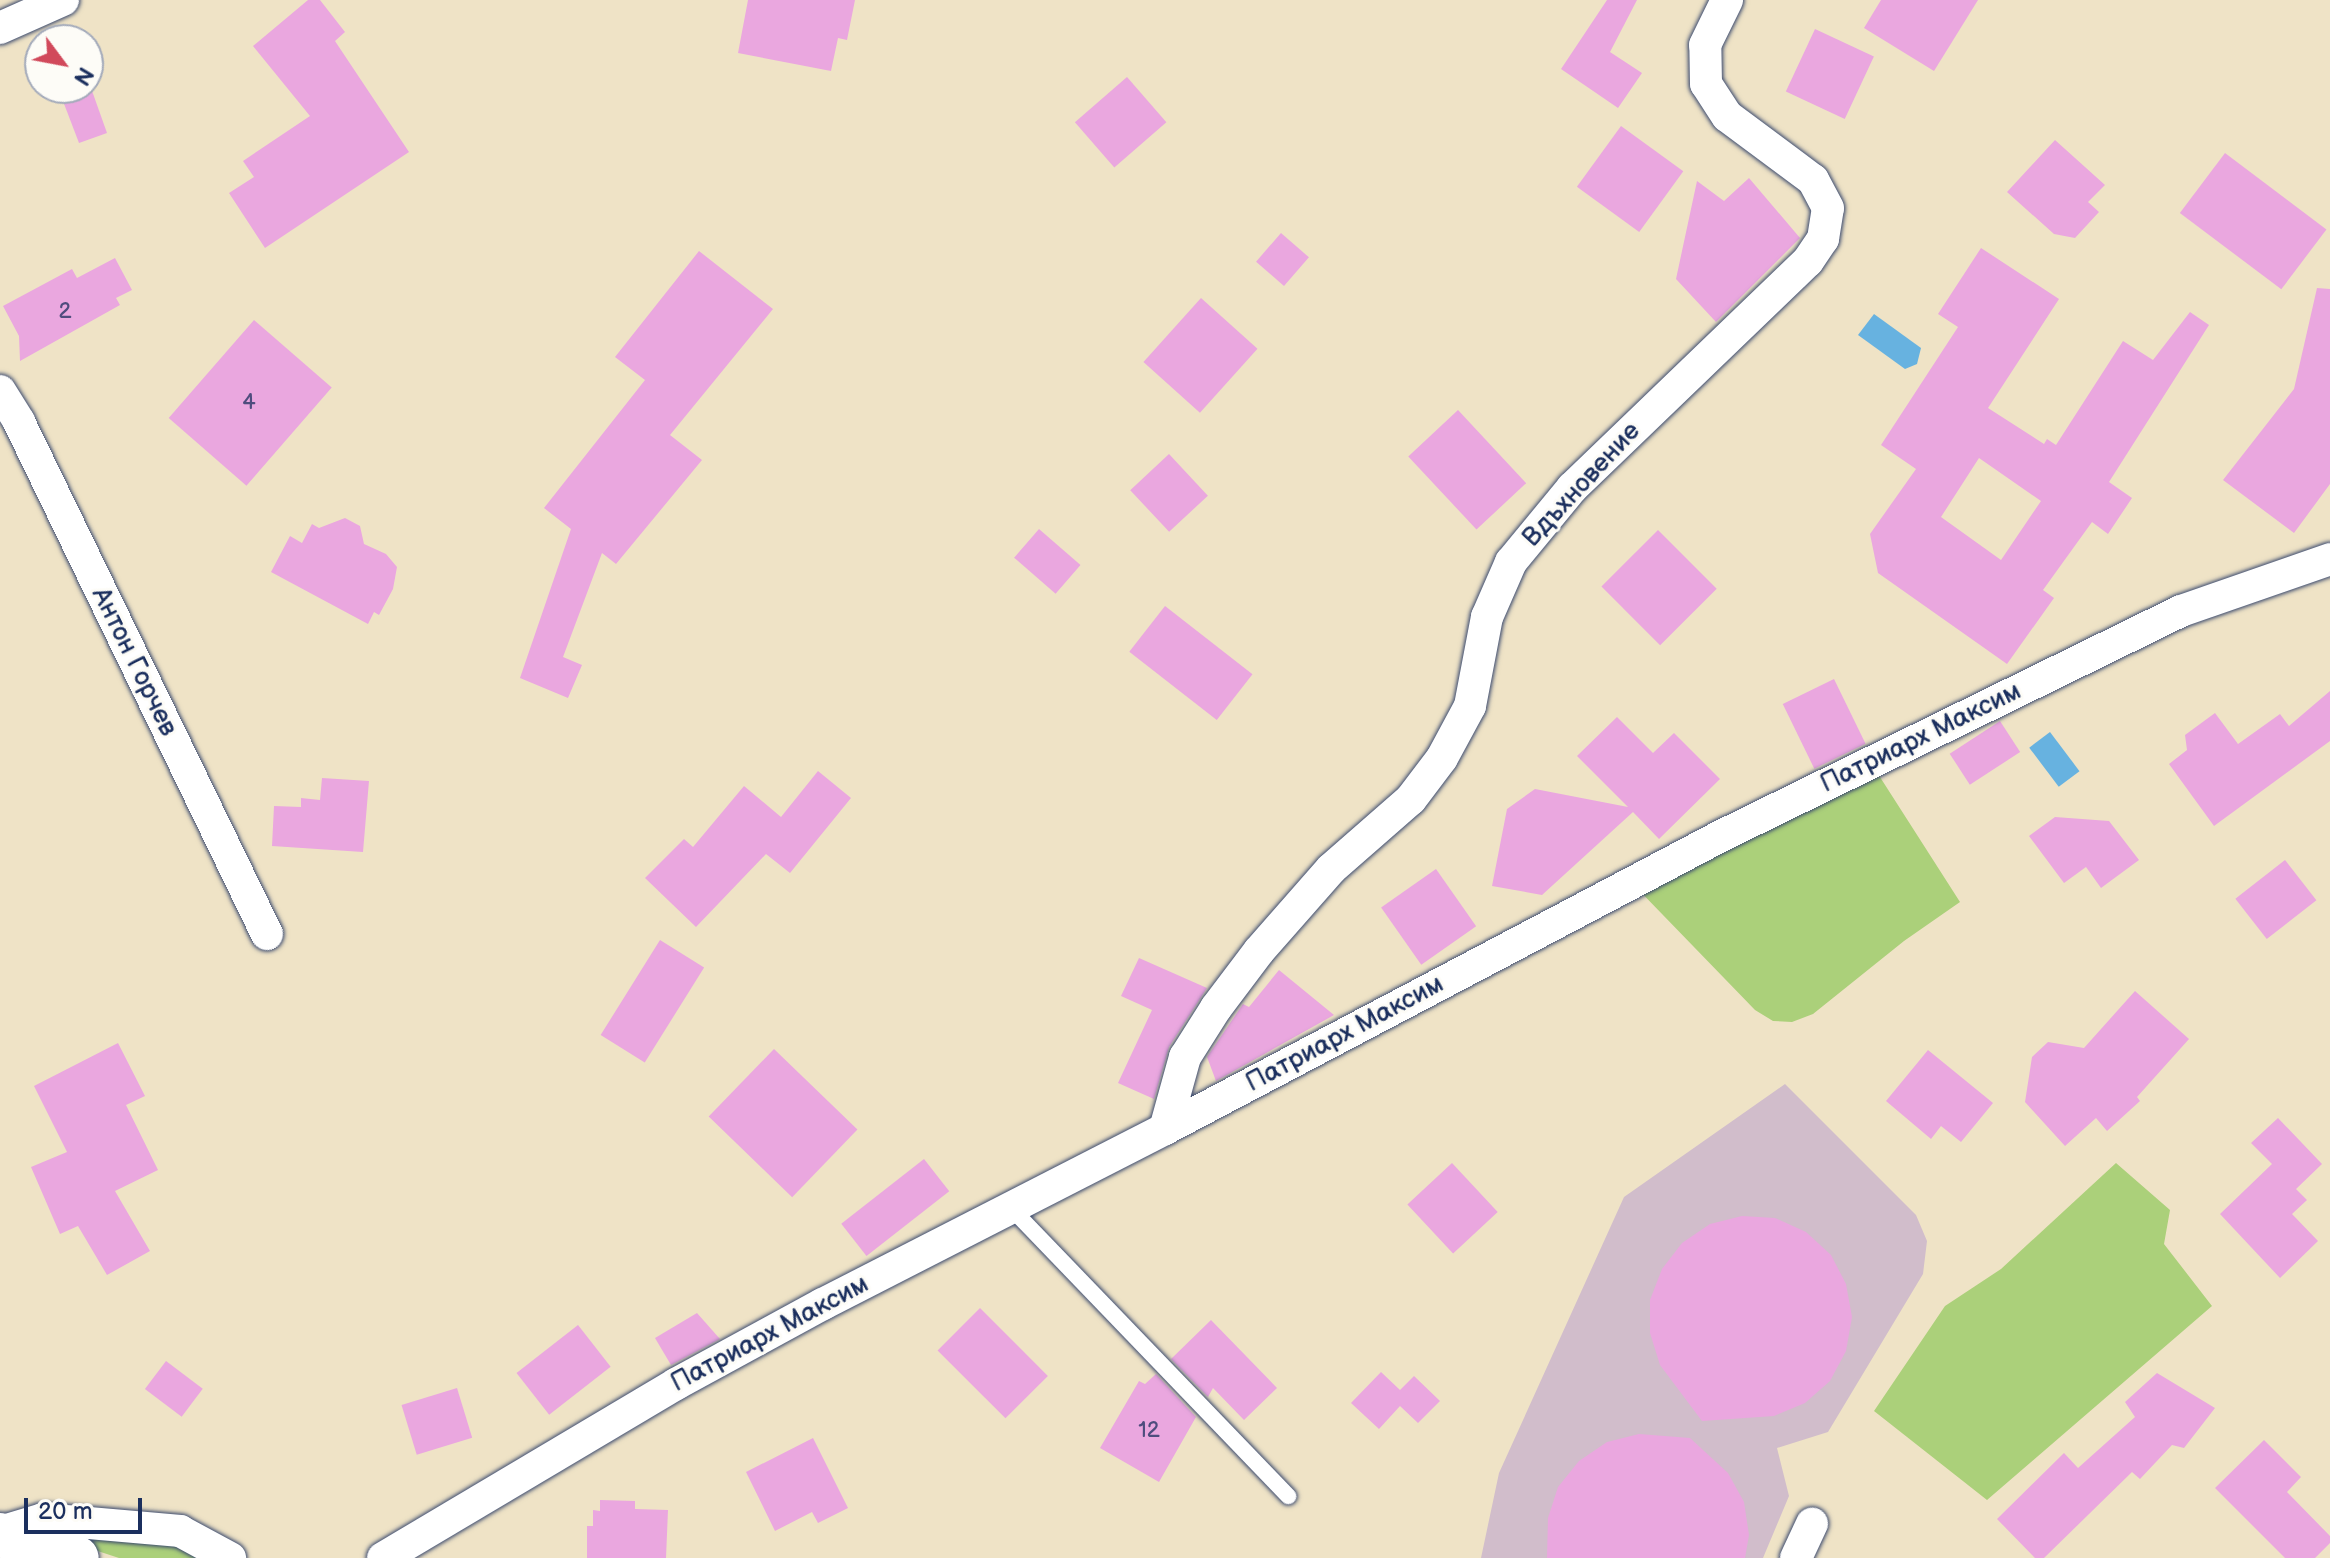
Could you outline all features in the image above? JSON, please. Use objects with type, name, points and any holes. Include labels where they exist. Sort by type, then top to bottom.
[{"type":"street","points":[[0,28],[63,0]]},
{"type":"street","name":"Вдъхновение","points":[[1165,1129],[1185,1057],[1216,1008],[1259,951],[1331,869],[1411,799],[1442,758],[1470,706],[1487,617],[1511,562],[1572,488],[1808,261],[1823,239],[1828,208],[1813,180],[1727,116],[1706,84],[1705,45],[1727,0]]},
{"type":"street","name":"Антон Горчев","points":[[0,391],[19,422],[267,934]]},
{"type":"street","name":"Патриарх Максим","points":[[383,1558],[676,1384],[1719,837],[2181,611],[2330,559]]},
{"type":"street","points":[[0,1533],[43,1519],[164,1529],[180,1531],[230,1558]]},
{"type":"street","points":[[1796,1558],[1812,1524]]},
{"type":"street","points":[[0,1533],[77,1558]]},
{"type":"lane","points":[[1011,1208],[1288,1496]]},
{"type":"shaded area","points":[[1785,1084],[1916,1215],[1927,1241],[1923,1274],[1828,1432],[1777,1448],[1789,1496],[1763,1558],[1481,1558],[1499,1473],[1624,1197]]},
{"type":"green space","points":[[1871,763],[1960,902],[1904,941],[1813,1014],[1792,1022],[1773,1021],[1755,1010],[1632,883]]},
{"type":"green space","points":[[2116,1163],[2170,1210],[2164,1244],[2212,1306],[1987,1500],[1874,1411],[1945,1306],[2001,1269]]},
{"type":"green space","points":[[71,1519],[230,1558],[119,1558],[55,1537]]},
{"type":"water","points":[[1874,314],[1921,348],[1917,364],[1905,369],[1858,335]]},
{"type":"water","points":[[2050,732],[2079,771],[2059,787],[2029,748]]},
{"type":"building","points":[[308,0],[320,0],[345,32],[335,41],[409,152],[265,248],[229,193],[254,177],[243,161],[310,116],[253,46]]},
{"type":"building","points":[[748,0],[855,0],[847,40],[838,38],[831,71],[738,53]]},
{"type":"building","points":[[1607,0],[1637,0],[1610,52],[1642,73],[1618,108],[1561,69]]},
{"type":"building","points":[[1881,0],[1978,0],[1934,71],[1864,28]]},
{"type":"building","points":[[1815,29],[1874,56],[1845,119],[1786,92]]},
{"type":"building","points":[[1127,77],[1166,122],[1114,168],[1075,122]]},
{"type":"building","points":[[64,104],[97,104],[107,133],[79,143]]},
{"type":"building","points":[[1621,126],[1683,171],[1639,232],[1577,187]]},
{"type":"building","points":[[2055,140],[2105,185],[2088,202],[2099,212],[2075,238],[2054,234],[2007,192]]},
{"type":"building","points":[[2225,153],[2326,229],[2281,289],[2180,213]]},
{"type":"building","points":[[1749,178],[1800,238],[1716,322],[1676,279],[1697,181],[1724,201]]},
{"type":"building","points":[[1281,233],[1309,257],[1284,286],[1256,262]]},
{"type":"building","points":[[1981,248],[2059,299],[1988,408],[2044,444],[2047,439],[2056,445],[2123,341],[2153,360],[2190,312],[2209,325],[2109,482],[2132,498],[2108,534],[2092,522],[2043,590],[2054,598],[2007,664],[1878,573],[1870,534],[1916,469],[1881,445],[1958,327],[1938,314]],"holes":[[[1979,458],[2041,501],[2001,560],[1941,517]]]},
{"type":"building","points":[[699,251],[773,309],[670,435],[702,460],[616,564],[602,553],[563,657],[582,665],[568,698],[520,678],[571,529],[544,508],[645,380],[615,357]]},
{"type":"building","points":[[115,258],[132,290],[116,298],[120,305],[20,361],[19,336],[3,306],[72,269],[77,278]]},
{"type":"building","points":[[2317,288],[2330,289],[2330,484],[2294,533],[2223,480],[2294,389]]},
{"type":"building","points":[[1201,298],[1257,349],[1200,413],[1143,362]]},
{"type":"building","points":[[254,320],[332,388],[246,486],[169,418]]},
{"type":"building","points":[[1458,410],[1526,483],[1476,530],[1408,456]]},
{"type":"building","points":[[1169,454],[1208,496],[1169,532],[1130,490]]},
{"type":"building","points":[[345,518],[360,526],[364,544],[386,554],[397,567],[393,589],[379,615],[374,612],[368,624],[271,572],[290,536],[302,543],[312,524],[319,528]]},
{"type":"building","points":[[1039,529],[1081,565],[1056,594],[1014,558]]},
{"type":"building","points":[[1658,530],[1717,589],[1660,645],[1601,587]]},
{"type":"building","points":[[1165,606],[1252,674],[1217,720],[1129,652]]},
{"type":"building","points":[[1834,679],[1866,744],[1814,769],[1783,704]]},
{"type":"building","points":[[2330,691],[2330,741],[2214,826],[2169,764],[2187,750],[2185,735],[2215,713],[2238,744],[2280,714],[2289,726]]},
{"type":"building","points":[[1617,717],[1653,753],[1674,733],[1720,779],[1659,839],[1633,812],[1542,895],[1492,886],[1507,809],[1535,789],[1628,807],[1577,756]]},
{"type":"building","points":[[2000,721],[2020,752],[1970,785],[1950,754]]},
{"type":"building","points":[[818,771],[851,798],[790,873],[766,854],[696,927],[645,878],[684,839],[693,847],[744,786],[781,817]]},
{"type":"building","points":[[322,778],[369,781],[363,852],[272,846],[274,806],[301,807],[301,798],[320,800]]},
{"type":"building","points":[[2055,817],[2109,821],[2139,860],[2101,888],[2086,867],[2064,883],[2029,836]]},
{"type":"building","points":[[2285,860],[2316,900],[2267,939],[2235,899]]},
{"type":"building","points":[[1436,869],[1476,926],[1421,965],[1381,907]]},
{"type":"building","points":[[660,940],[704,968],[645,1063],[601,1035]]},
{"type":"building","points":[[1139,958],[1207,988],[1169,1047],[1154,1099],[1118,1083],[1152,1010],[1121,996]]},
{"type":"building","points":[[1279,970],[1334,1015],[1216,1081],[1207,1057],[1243,1004],[1249,1007]]},
{"type":"building","points":[[2135,991],[2189,1039],[2137,1097],[2140,1101],[2107,1131],[2096,1118],[2065,1146],[2025,1102],[2032,1057],[2048,1042],[2084,1048]]},
{"type":"building","points":[[118,1043],[145,1096],[126,1105],[158,1170],[115,1191],[150,1251],[107,1275],[78,1226],[60,1234],[31,1167],[67,1152],[34,1086]]},
{"type":"building","points":[[774,1049],[857,1130],[792,1197],[709,1117]]},
{"type":"building","points":[[1928,1050],[1993,1103],[1961,1142],[1941,1126],[1931,1139],[1886,1101]]},
{"type":"building","points":[[2278,1118],[2322,1164],[2296,1189],[2307,1200],[2292,1214],[2318,1241],[2280,1278],[2220,1214],[2272,1164],[2251,1143]]},
{"type":"building","points":[[924,1159],[949,1191],[867,1256],[841,1224]]},
{"type":"building","points":[[1452,1163],[1498,1212],[1453,1254],[1407,1205]]},
{"type":"building","points":[[1742,1216],[1775,1218],[1806,1232],[1831,1255],[1846,1284],[1852,1317],[1846,1351],[1830,1381],[1805,1403],[1774,1416],[1702,1421],[1660,1365],[1650,1333],[1650,1300],[1662,1269],[1682,1243],[1710,1224]]},
{"type":"building","points":[[980,1308],[1048,1376],[1005,1418],[938,1350]]},
{"type":"building","points":[[697,1313],[720,1339],[671,1365],[655,1338]]},
{"type":"building","points":[[1211,1320],[1277,1388],[1244,1420],[1213,1388],[1208,1397],[1171,1359]]},
{"type":"building","points":[[578,1325],[611,1367],[549,1415],[517,1373]]},
{"type":"building","points":[[166,1361],[203,1389],[182,1417],[145,1389]]},
{"type":"building","points":[[1381,1372],[1400,1390],[1414,1376],[1440,1401],[1418,1423],[1400,1406],[1379,1429],[1351,1403]]},
{"type":"building","points":[[2157,1373],[2215,1408],[2184,1448],[2172,1445],[2140,1479],[2132,1472],[2044,1558],[2035,1558],[1997,1519],[2064,1453],[2078,1468],[2135,1417],[2125,1402]]},
{"type":"building","points":[[1156,1374],[1196,1417],[1159,1482],[1100,1448],[1139,1381],[1145,1384]]},
{"type":"building","points":[[457,1388],[472,1438],[417,1455],[402,1405]]},
{"type":"building","points":[[1639,1434],[1690,1438],[1728,1473],[1744,1502],[1749,1535],[1745,1558],[1547,1558],[1548,1518],[1558,1487],[1579,1461],[1607,1442]]},
{"type":"building","points":[[813,1438],[848,1508],[818,1523],[812,1512],[775,1531],[746,1472]]},
{"type":"building","points":[[2264,1440],[2301,1477],[2287,1492],[2330,1536],[2330,1543],[2315,1558],[2285,1558],[2215,1488]]},
{"type":"building","points":[[600,1500],[635,1501],[635,1509],[668,1510],[666,1558],[587,1558],[587,1526],[593,1526],[593,1510],[600,1511]]}]
